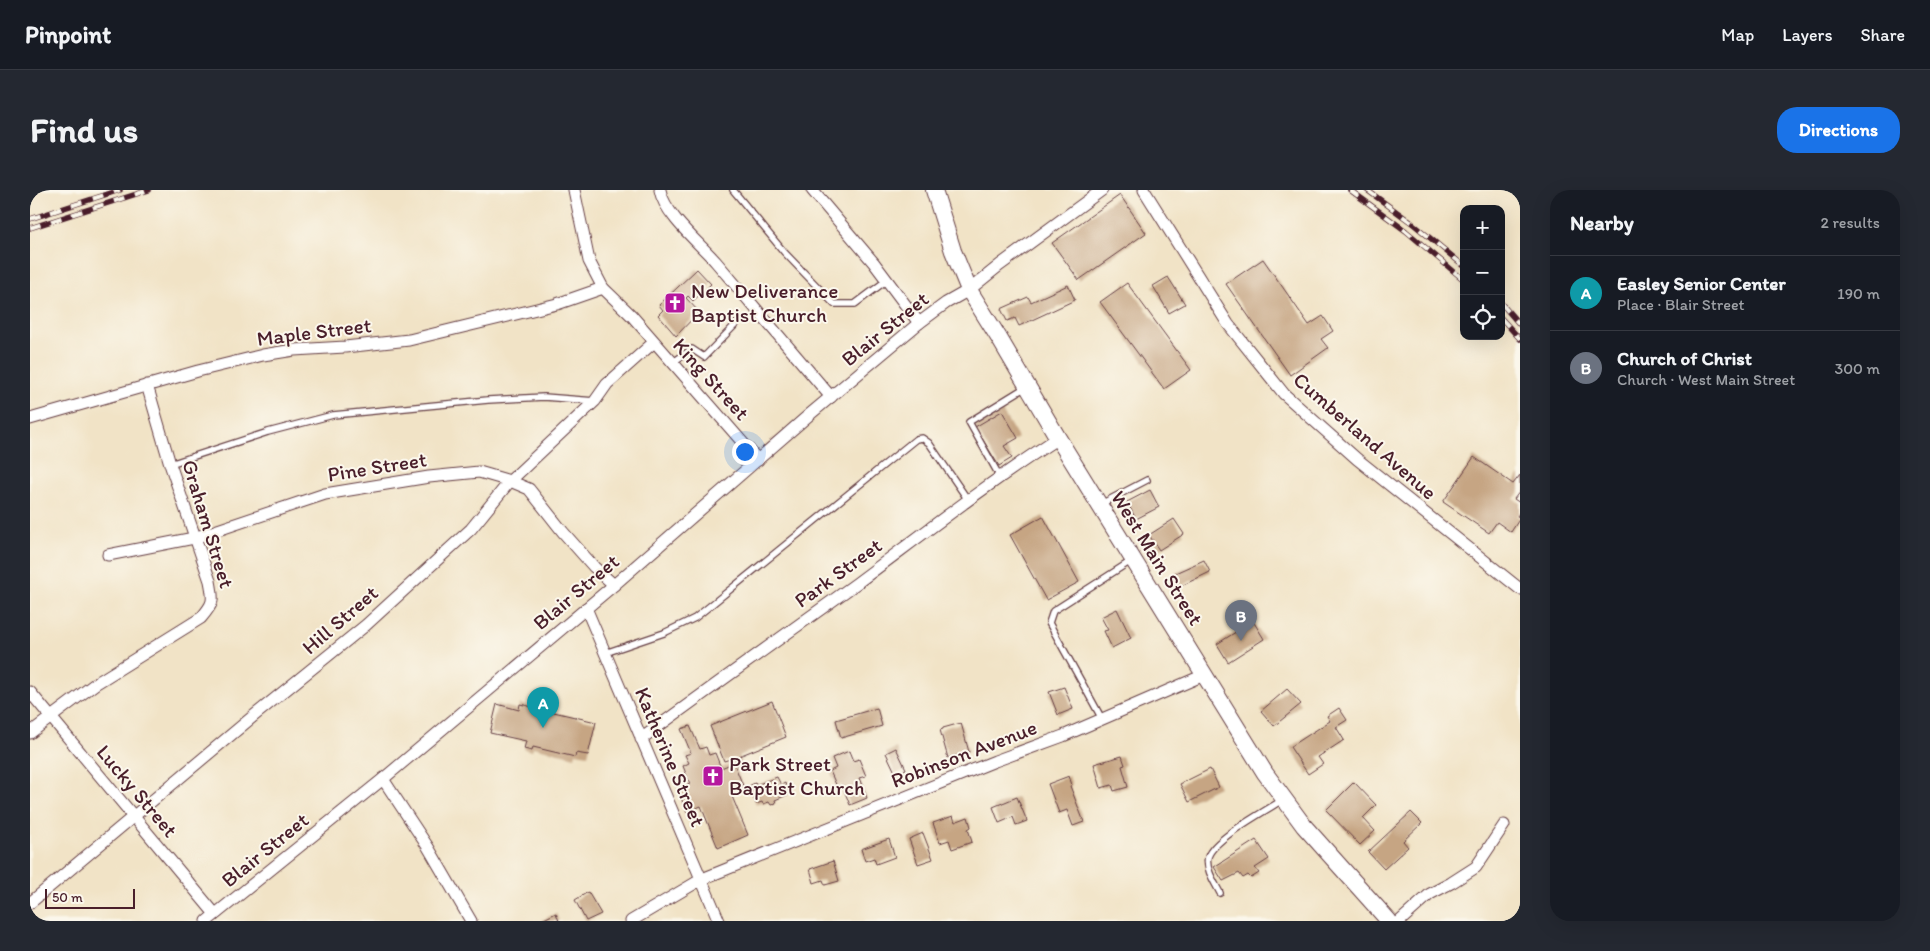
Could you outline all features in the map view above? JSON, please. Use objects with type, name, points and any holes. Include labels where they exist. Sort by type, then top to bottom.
[{"type":"main road","name":"West Main Street","points":[[934,190],[968,290],[1204,675],[1265,773],[1304,826],[1389,921]]},
{"type":"street","name":"King Street","points":[[574,190],[589,261],[603,288],[632,316],[653,343],[758,460]]},
{"type":"street","points":[[660,190],[661,196],[677,220],[716,262],[831,397]]},
{"type":"street","points":[[812,190],[887,280],[919,323]]},
{"type":"street","points":[[968,290],[1102,190]]},
{"type":"street","name":"Cumberland Avenue","points":[[1144,190],[1228,324],[1284,394],[1357,459],[1520,589]]},
{"type":"street","name":"Maple Street","points":[[30,419],[198,370],[294,350],[410,340],[556,304],[603,288]]},
{"type":"street","name":"Blair Street","points":[[211,918],[383,779],[614,585],[919,323],[946,303],[968,290]]},
{"type":"street","name":"Hill Street","points":[[30,903],[256,714],[366,625],[472,529],[510,481],[595,400],[608,384],[653,343]]},
{"type":"street","name":"Graham Street","points":[[30,733],[50,716],[95,684],[200,618],[210,607],[214,599],[210,581],[170,464],[147,385]]},
{"type":"street","name":"Park Street","points":[[641,739],[968,500],[1058,438]]},
{"type":"street","name":"Pine Street","points":[[108,555],[194,538],[325,494],[378,484],[479,472],[529,489],[563,532],[594,567],[614,585]]},
{"type":"street","name":"Katherine Street","points":[[586,608],[719,921]]},
{"type":"street","name":"Robinson Avenue","points":[[632,921],[702,879],[995,761],[1063,736],[1204,675]]},
{"type":"street","name":"Lucky Street","points":[[30,692],[133,816],[211,918]]},
{"type":"street","points":[[383,779],[428,847],[471,921]]},
{"type":"street","points":[[1400,921],[1430,894],[1476,867],[1504,825]]},
{"type":"lane","points":[[734,190],[784,252],[834,304],[855,304],[887,280]]},
{"type":"lane","points":[[672,363],[692,349],[704,357],[736,324]]},
{"type":"lane","points":[[1000,477],[969,422],[1028,386]]},
{"type":"lane","points":[[170,464],[268,432],[333,416],[534,398],[595,400]]},
{"type":"lane","points":[[605,653],[664,633],[696,618],[916,439],[922,438],[929,443],[968,500]]},
{"type":"lane","points":[[1099,504],[1147,480]]},
{"type":"lane","points":[[1102,719],[1048,623],[1053,611],[1133,560]]},
{"type":"lane","points":[[1220,893],[1210,871],[1208,858],[1213,848],[1224,837],[1284,799]]},
{"type":"building","points":[[1120,195],[1146,233],[1079,280],[1052,243]]},
{"type":"building","points":[[1263,259],[1309,325],[1323,316],[1333,331],[1321,339],[1328,348],[1290,375],[1226,284]]},
{"type":"building","name":"New Deliverance Baptist Church","points":[[697,269],[711,284],[693,301],[688,296],[686,298],[699,312],[676,336],[658,315],[663,310],[659,305]]},
{"type":"building","points":[[1168,277],[1185,304],[1169,313],[1153,286]]},
{"type":"building","points":[[1127,283],[1191,370],[1164,389],[1100,302]]},
{"type":"building","points":[[1068,285],[1075,300],[1019,326],[1015,318],[1007,321],[1001,309],[1028,297],[1031,302]]},
{"type":"building","points":[[1002,411],[1018,438],[1004,446],[1012,458],[999,466],[975,427]]},
{"type":"building","points":[[1474,457],[1513,484],[1520,475],[1520,491],[1514,499],[1520,503],[1520,512],[1517,516],[1520,518],[1511,532],[1497,522],[1489,533],[1443,502]]},
{"type":"building","points":[[1150,490],[1159,507],[1136,519],[1127,502]]},
{"type":"building","points":[[1043,516],[1079,582],[1046,600],[1010,535]]},
{"type":"building","points":[[1174,519],[1184,534],[1159,550],[1149,535]]},
{"type":"building","points":[[1204,560],[1210,572],[1179,587],[1173,574]]},
{"type":"building","points":[[1117,609],[1131,638],[1112,648],[1104,631],[1108,630],[1101,617]]},
{"type":"building","points":[[1253,621],[1264,639],[1228,662],[1217,644]]},
{"type":"building","points":[[1064,687],[1073,709],[1058,715],[1049,692]]},
{"type":"building","points":[[1287,689],[1301,704],[1274,726],[1261,711]]},
{"type":"building","name":"Park Street Baptist Church","points":[[772,701],[786,737],[739,756],[742,763],[735,766],[744,788],[731,794],[748,835],[718,848],[701,806],[687,812],[677,789],[690,784],[683,766],[689,763],[685,755],[691,753],[681,729],[690,726],[700,749],[706,747],[709,755],[715,753],[721,768],[736,762],[734,758],[724,761],[710,726]]},
{"type":"building","points":[[497,704],[519,710],[520,704],[596,722],[588,755],[576,753],[575,757],[533,747],[532,751],[524,749],[526,741],[490,733]]},
{"type":"building","points":[[877,708],[882,726],[841,738],[836,720]]},
{"type":"building","points":[[1339,708],[1347,720],[1336,727],[1344,740],[1318,757],[1323,764],[1308,774],[1290,747],[1330,721],[1327,716]]},
{"type":"building","points":[[961,723],[969,752],[948,758],[940,730]]},
{"type":"building","points":[[896,748],[906,769],[896,774],[886,753]]},
{"type":"building","points":[[849,751],[853,761],[859,759],[866,776],[859,778],[867,798],[850,805],[842,785],[837,787],[830,771],[836,768],[832,758]]},
{"type":"building","points":[[1122,756],[1125,765],[1122,766],[1128,787],[1114,791],[1112,785],[1101,788],[1094,764]]},
{"type":"building","points":[[1210,769],[1219,787],[1189,802],[1180,784]]},
{"type":"building","points":[[1069,776],[1072,785],[1070,786],[1084,822],[1073,826],[1067,810],[1059,813],[1048,784]]},
{"type":"building","points":[[777,777],[781,785],[785,783],[789,794],[775,800],[776,803],[771,805],[769,802],[756,804],[749,786]]},
{"type":"building","points":[[1354,782],[1376,805],[1363,818],[1375,831],[1360,845],[1326,810]]},
{"type":"building","points":[[1017,797],[1027,821],[1016,825],[1013,817],[999,823],[993,807]]},
{"type":"building","points":[[1411,812],[1422,823],[1403,841],[1408,847],[1384,869],[1368,852]]},
{"type":"building","points":[[953,816],[955,822],[968,817],[971,827],[968,829],[972,842],[952,849],[949,840],[940,843],[933,823]]},
{"type":"building","points":[[923,833],[933,859],[918,864],[909,839]]},
{"type":"building","points":[[889,839],[895,857],[876,864],[874,858],[865,861],[861,849]]},
{"type":"building","points":[[1256,840],[1269,859],[1255,868],[1259,873],[1251,878],[1248,875],[1243,878],[1239,873],[1223,881],[1214,867]]},
{"type":"building","points":[[833,861],[839,881],[825,885],[823,880],[814,883],[810,869]]},
{"type":"building","points":[[588,892],[601,914],[586,921],[575,900]]},
{"type":"building","points":[[556,913],[559,921],[540,921]]},
{"type":"railway","points":[[30,219],[120,190]]},
{"type":"railway","points":[[30,228],[149,190]]},
{"type":"railway","points":[[1350,190],[1406,231],[1460,277]]},
{"type":"railway","points":[[1367,190],[1412,223],[1460,263]]},
{"type":"railway","points":[[1505,308],[1520,325]]},
{"type":"railway","points":[[1505,322],[1520,339]]},
{"type":"place","name":"New Deliverance Baptist Church","points":[[675,303]]},
{"type":"place","name":"Church of Christ","points":[[1241,641]]},
{"type":"place","name":"Easley Senior Center","points":[[543,728]]},
{"type":"place","name":"Park Street Baptist Church","points":[[713,776]]}]
